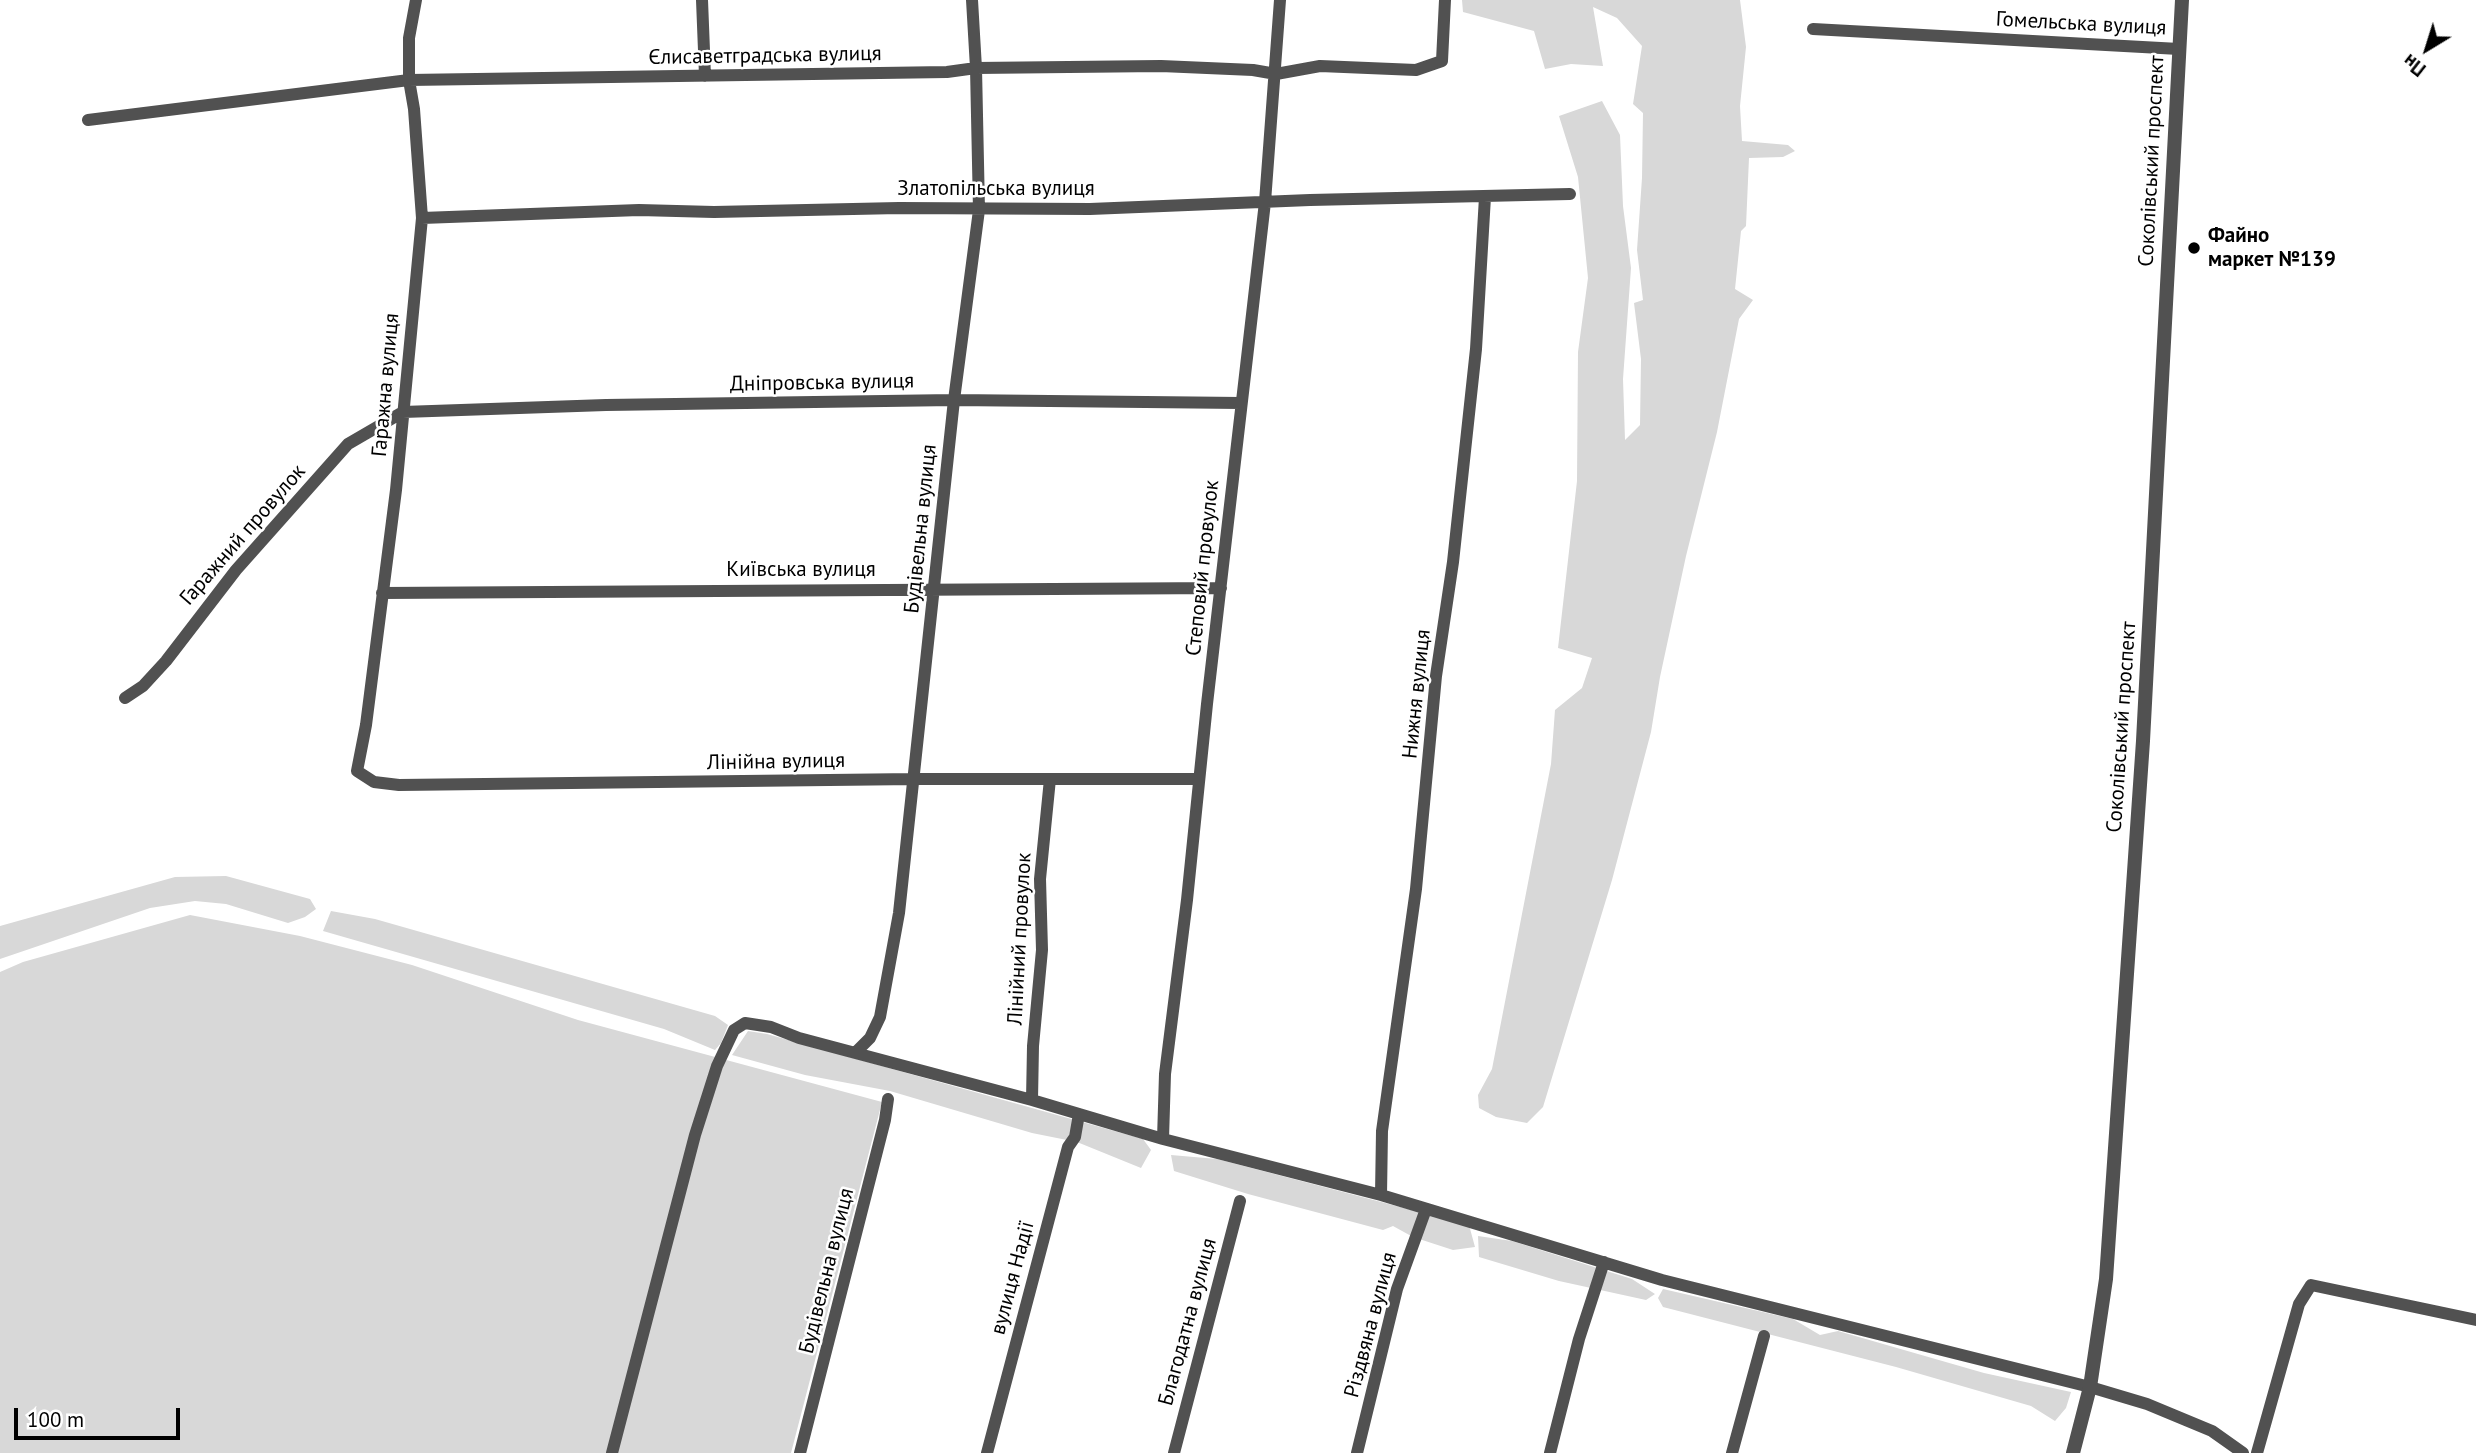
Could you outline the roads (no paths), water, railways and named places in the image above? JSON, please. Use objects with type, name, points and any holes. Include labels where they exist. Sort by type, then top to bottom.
[{"type":"street","name":"Гаражна вулиця","points":[[357,771],[366,725],[396,490],[422,218],[414,109],[408,80],[409,38],[415,0]]},
{"type":"street","points":[[702,0],[705,76]]},
{"type":"street","name":"Будівельна вулиця","points":[[856,1052],[870,1038],[880,1017],[899,913],[954,400],[979,210],[972,0]]},
{"type":"street","name":"Степовий провулок","points":[[1163,1139],[1165,1074],[1265,202],[1280,0]]},
{"type":"street","name":"Єлисаветградська вулиця","points":[[88,120],[408,80],[1161,66],[1253,70],[1276,74],[1320,66],[1416,70],[1441,61],[1446,0]]},
{"type":"street","name":"Соколівський проспект","points":[[2073,1453],[2090,1387],[2106,1279],[2143,741],[2182,0]]},
{"type":"street","name":"Гомельська вулиця","points":[[1813,29],[2179,49]]},
{"type":"street","name":"Златопільська вулиця","points":[[422,218],[639,210],[714,212],[899,208],[1090,209],[1570,194]]},
{"type":"street","name":"Нижня вулиця","points":[[1381,1195],[1382,1132],[1416,889],[1436,676],[1476,349],[1485,197]]},
{"type":"street","name":"Дніпровська вулиця","points":[[403,412],[954,400],[1241,403]]},
{"type":"street","name":"Гаражний провулок","points":[[125,698],[142,686],[166,661],[236,570],[348,444],[403,412]]},
{"type":"street","name":"Київська вулиця","points":[[382,593],[1221,588]]},
{"type":"street","name":"Лінійна вулиця","points":[[357,771],[374,782],[399,785],[915,779],[1199,779]]},
{"type":"street","name":"Лінійний провулок","points":[[1032,1100],[1033,1046],[1042,950],[1041,879],[1050,779]]},
{"type":"street","points":[[612,1453],[695,1135],[717,1066],[734,1030],[745,1023],[771,1027],[799,1038],[1032,1100],[1163,1139],[1381,1195],[1662,1280],[2090,1387],[2147,1404],[2201,1427],[2243,1453]]},
{"type":"street","name":"Будівельна вулиця","points":[[800,1453],[886,1120],[888,1099]]},
{"type":"street","name":"вулиця Надії","points":[[987,1453],[1068,1147],[1075,1137],[1079,1114]]},
{"type":"street","name":"Благодатна вулиця","points":[[1174,1453],[1240,1201]]},
{"type":"street","name":"Різдвяна вулиця","points":[[1357,1453],[1397,1289],[1426,1209]]},
{"type":"street","points":[[1550,1453],[1579,1339],[1604,1262]]},
{"type":"street","points":[[2257,1453],[2299,1304],[2311,1285],[2476,1320]]},
{"type":"street","points":[[1732,1453],[1764,1336]]},
{"type":"place","name":"Файно маркет №139","points":[[2194,248]]}]
